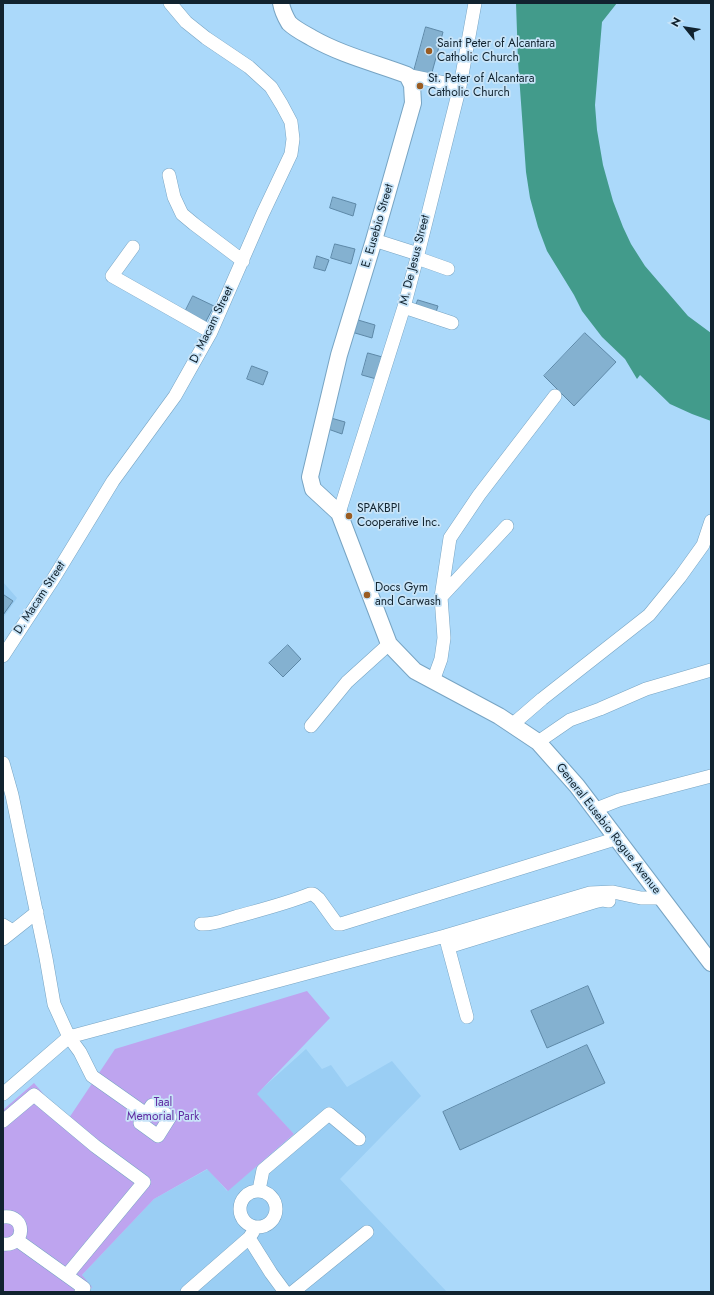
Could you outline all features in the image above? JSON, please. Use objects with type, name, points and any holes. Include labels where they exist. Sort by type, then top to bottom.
[{"type":"main road","points":[[281,3],[289,23],[303,33],[328,47],[349,56],[407,75]]},
{"type":"main road","name":"E. Eusebio Street","points":[[339,513],[313,489],[310,477],[339,355],[413,103],[412,85],[407,75]]},
{"type":"main road","name":"General Eusebio Rogue Avenue","points":[[339,513],[389,644],[415,671],[513,724],[538,742],[596,810],[661,898],[711,962]]},
{"type":"street","name":"D. Macam Street","points":[[3,656],[52,580],[113,480],[176,396],[211,332],[263,213],[291,154],[293,139],[291,122],[270,87],[250,67],[206,38],[186,22],[170,3]]},
{"type":"street","name":"M. De Jesus Street","points":[[339,513],[404,307],[460,86],[475,3]]},
{"type":"street","points":[[407,75],[460,86]]},
{"type":"street","points":[[169,175],[174,197],[182,214],[243,260]]},
{"type":"street","points":[[374,240],[448,269]]},
{"type":"street","points":[[133,247],[112,276],[211,332]]},
{"type":"street","points":[[404,307],[452,323]]},
{"type":"street","points":[[434,681],[441,659],[444,638],[441,597],[450,538],[479,495],[555,396]]},
{"type":"street","points":[[513,724],[542,699],[649,615],[703,546],[711,521]]},
{"type":"street","points":[[441,597],[507,526]]},
{"type":"street","points":[[311,726],[347,682],[389,644]]},
{"type":"street","points":[[538,742],[570,720],[600,710],[646,689],[711,670]]},
{"type":"street","points":[[3,763],[12,795],[37,912],[54,1004],[69,1037],[80,1052],[92,1076],[146,1114]]},
{"type":"street","points":[[596,810],[619,800],[711,776]]},
{"type":"street","points":[[201,924],[208,924],[291,902],[310,894],[313,894],[319,899],[337,924],[341,924],[618,838]]},
{"type":"street","points":[[3,1094],[69,1037],[446,941],[590,893],[612,892],[641,898],[661,898]]},
{"type":"street","points":[[6,932],[37,912]]},
{"type":"street","points":[[446,941],[467,1017]]},
{"type":"street","points":[[3,1121],[34,1095],[94,1146],[144,1182],[66,1275]]},
{"type":"street","points":[[259,1190],[263,1170],[329,1114],[359,1139]]},
{"type":"street","points":[[187,1292],[253,1233],[272,1221],[276,1210],[276,1204],[270,1194],[259,1190],[248,1193],[241,1202],[240,1207],[242,1218],[253,1233],[270,1273],[285,1292]]},
{"type":"street","points":[[3,1216],[12,1217],[19,1223],[21,1232],[18,1240],[9,1244],[3,1244]]},
{"type":"street","points":[[293,1292],[367,1232]]},
{"type":"street","points":[[18,1240],[84,1288],[81,1292]]},
{"type":"shaded area","points":[[516,3],[617,3],[602,22],[595,105],[597,130],[603,165],[613,201],[623,227],[631,244],[645,266],[688,316],[711,333],[711,421],[670,404],[640,375],[637,379],[625,359],[602,337],[582,311],[547,251],[538,227],[530,198],[526,172],[518,61]]},
{"type":"shaded area","points":[[3,582],[17,598],[3,618]]},
{"type":"shaded area","points":[[306,1049],[322,1069],[331,1065],[347,1087],[392,1061],[421,1096],[340,1179],[447,1292],[89,1292],[82,1275],[154,1199],[208,1169],[227,1191],[294,1134],[256,1094]]},
{"type":"green space","name":"Taal Memorial Park","points":[[307,991],[330,1018],[257,1094],[294,1134],[228,1191],[207,1169],[154,1199],[82,1275],[92,1287],[89,1292],[3,1292],[3,1110],[34,1083],[67,1121],[115,1049]]},
{"type":"building","name":"Saint Peter of Alcantara Catholic Church","points":[[426,27],[443,32],[431,76],[414,71]]},
{"type":"building","points":[[333,197],[356,204],[353,216],[330,208]]},
{"type":"building","points":[[335,244],[355,249],[351,264],[331,258]]},
{"type":"building","points":[[317,256],[329,260],[325,271],[314,268]]},
{"type":"building","points":[[193,296],[214,306],[205,323],[185,312]]},
{"type":"building","points":[[418,300],[438,306],[435,315],[415,309]]},
{"type":"building","points":[[358,320],[375,325],[372,338],[355,333]]},
{"type":"building","points":[[585,333],[616,362],[574,406],[544,376]]},
{"type":"building","points":[[368,353],[386,358],[380,380],[362,375]]},
{"type":"building","points":[[252,366],[268,372],[263,385],[247,379]]},
{"type":"building","points":[[331,418],[345,422],[342,434],[328,429]]},
{"type":"building","points":[[4,595],[13,601],[3,615],[3,597]]},
{"type":"building","points":[[288,645],[301,659],[283,677],[269,663]]},
{"type":"building","points":[[588,986],[604,1023],[547,1048],[531,1011]]},
{"type":"building","points":[[587,1045],[605,1083],[460,1150],[443,1112]]},
{"type":"place","name":"Saint Peter of Alcantara Catholic Church","points":[[429,51]]},
{"type":"place","name":"St. Peter of Alcantara Catholic Church","points":[[420,86]]},
{"type":"place","name":"SPAKBPI Cooperative Inc.","points":[[349,516]]},
{"type":"place","name":"Docs Gym and Carwash","points":[[367,595]]}]
